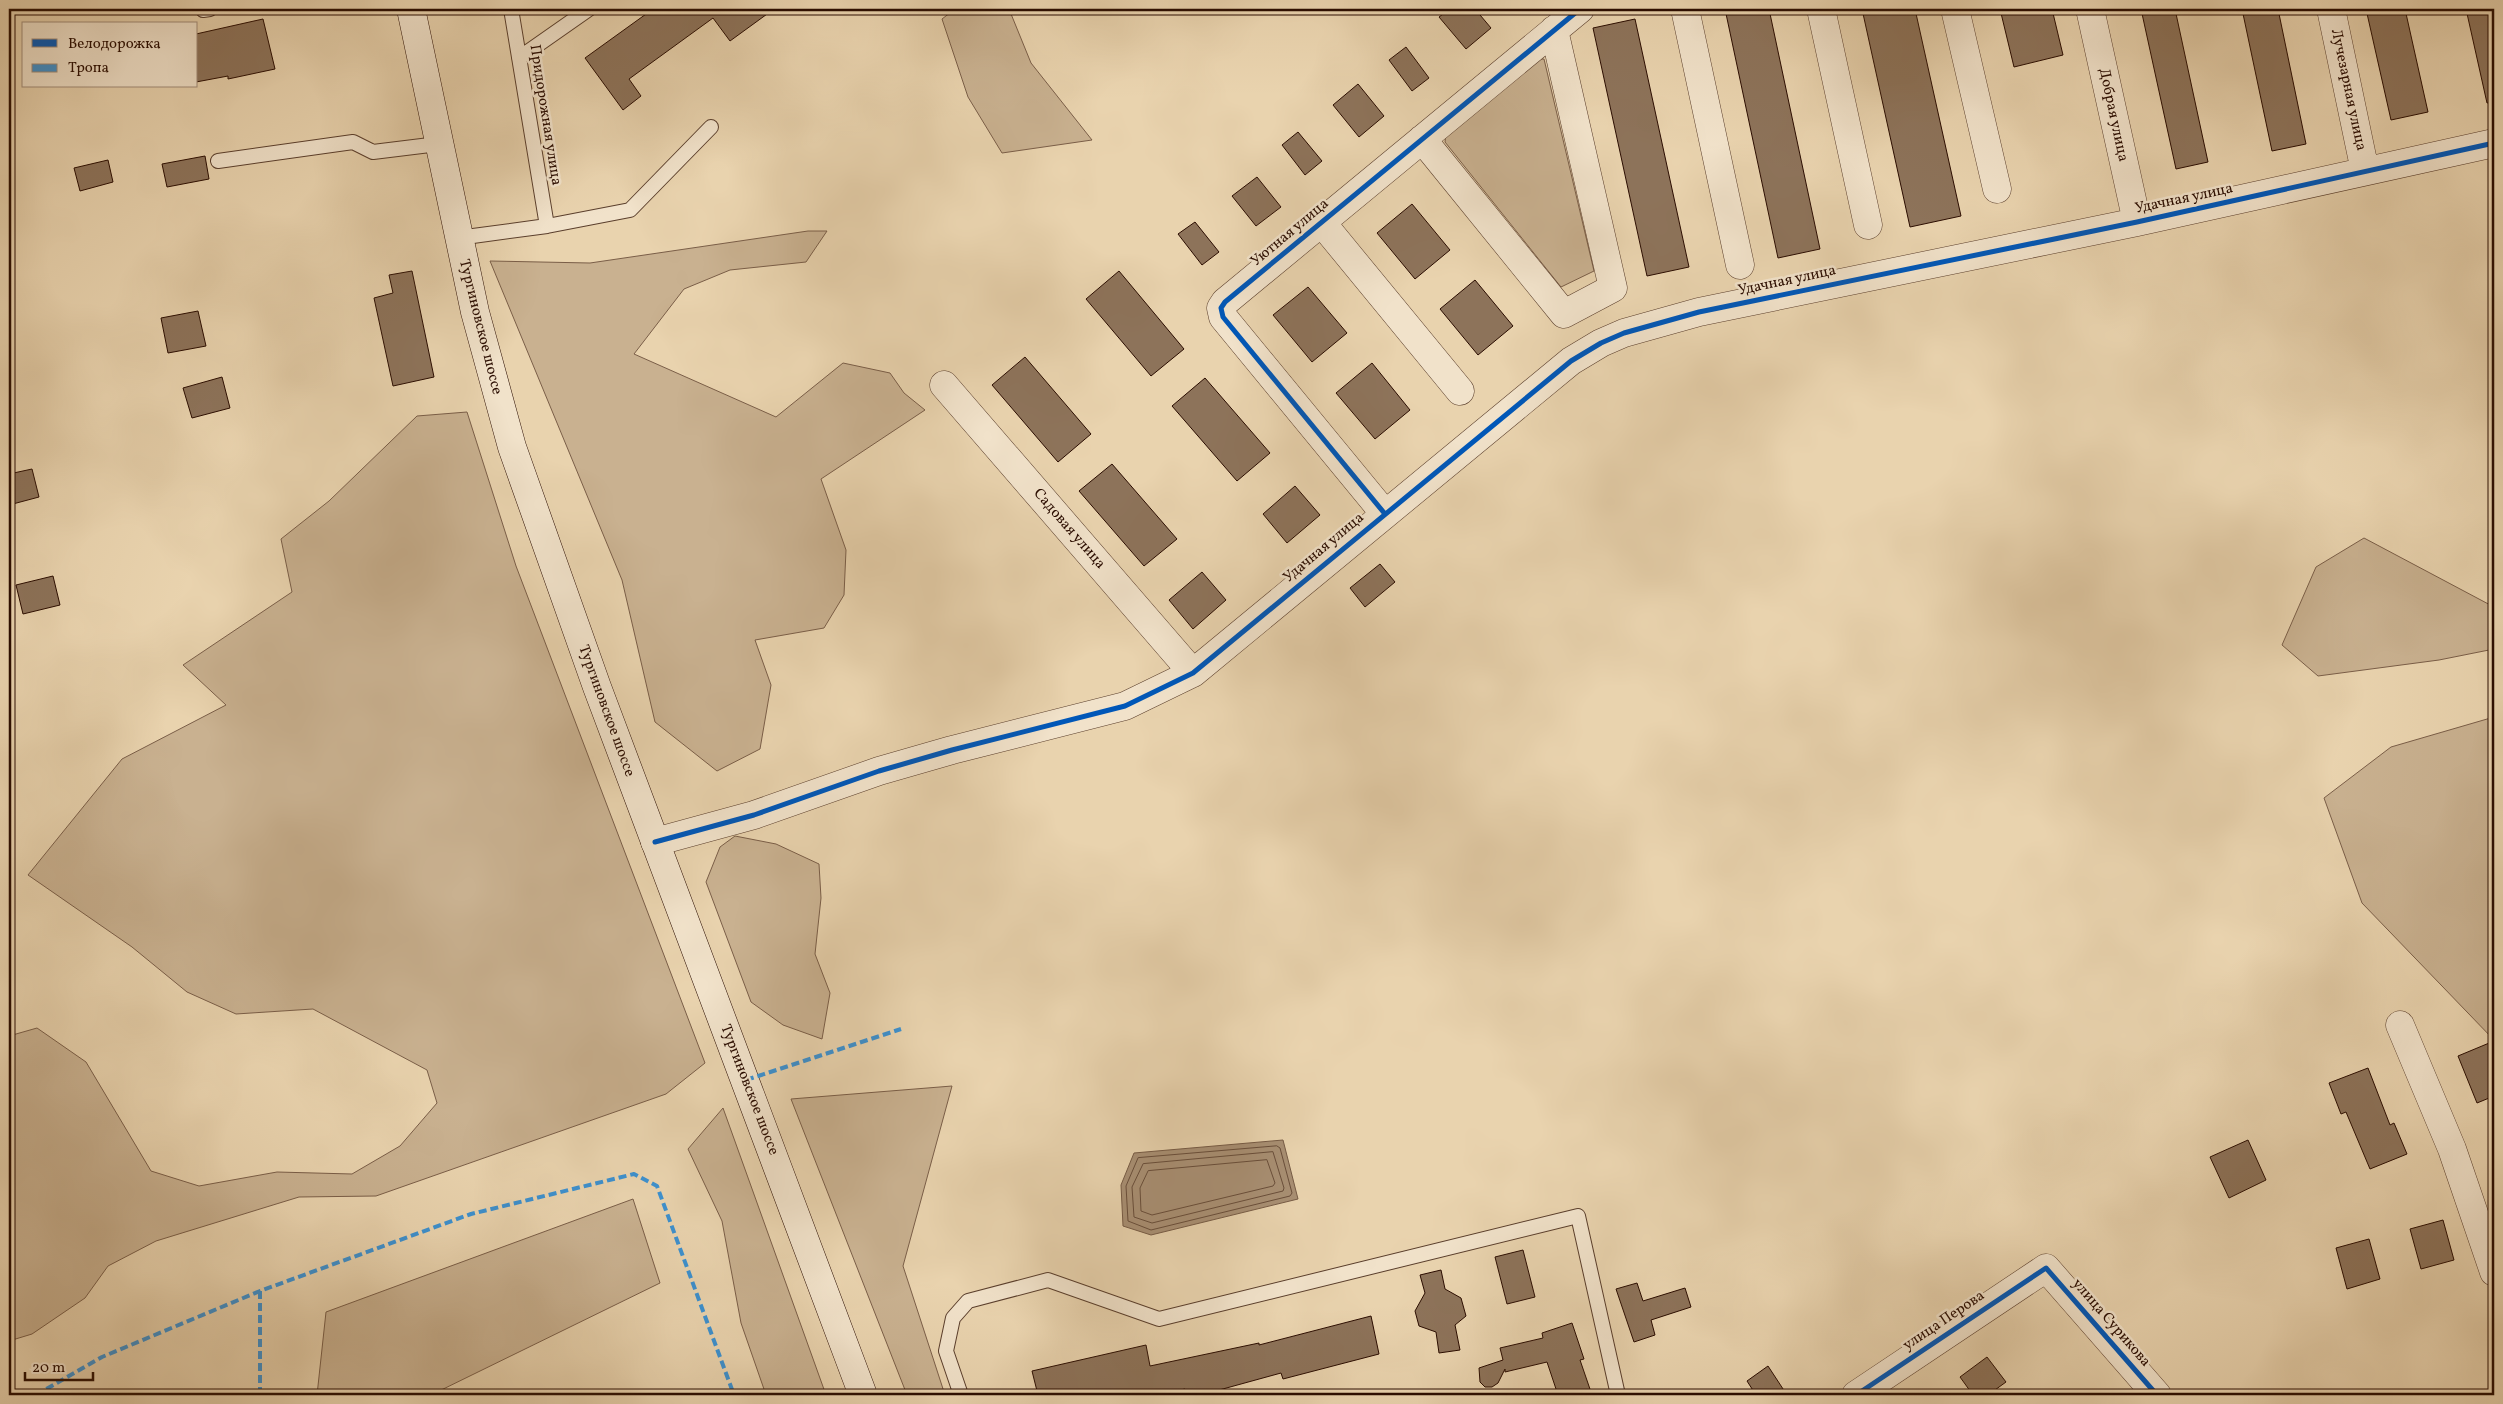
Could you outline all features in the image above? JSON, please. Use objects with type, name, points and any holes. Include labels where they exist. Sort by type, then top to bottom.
[{"type":"street","name":"Тургиновское шоссе","points":[[411,9],[458,238],[488,365],[512,447],[655,842],[863,1395]]},
{"type":"street","name":"Уютная улица","points":[[1386,514],[1221,313],[1221,308],[1225,302],[1580,9]]},
{"type":"street","points":[[1685,9],[1740,265]]},
{"type":"street","points":[[1821,9],[1868,225]]},
{"type":"street","points":[[1955,9],[1997,189]]},
{"type":"street","name":"Добрая улица","points":[[2090,9],[2137,222]]},
{"type":"street","name":"Лучезарная улица","points":[[2331,9],[2366,172]]},
{"type":"street","points":[[1422,139],[1564,314],[1613,288],[1554,30]]},
{"type":"street","name":"Удачная улица","points":[[655,842],[754,815],[879,771],[943,752],[1126,706],[1193,673],[1571,361],[1601,343],[1624,333],[1699,312],[2137,222],[2494,143]]},
{"type":"street","points":[[1322,223],[1460,391]]},
{"type":"street","name":"Садовая улица","points":[[944,385],[1193,673]]},
{"type":"street","points":[[2400,1025],[2452,1149],[2494,1272]]},
{"type":"street","name":"улица Перова","points":[[1856,1395],[2046,1268]]},
{"type":"street","name":"улица Сурикова","points":[[2046,1268],[2157,1395]]},
{"type":"lane","name":"Придорожная улица","points":[[511,9],[547,226]]},
{"type":"lane","points":[[519,58],[589,9]]},
{"type":"lane","points":[[458,238],[547,226],[630,210],[711,127]]},
{"type":"lane","points":[[218,161],[354,142],[373,152],[438,144]]},
{"type":"lane","points":[[961,1395],[946,1350],[953,1318],[968,1301],[1048,1280],[1160,1319],[1578,1216],[1618,1395]]},
{"type":"shaded area","points":[[955,9],[1009,9],[1031,63],[1092,140],[1002,153],[968,97],[942,19]]},
{"type":"shaded area","points":[[1533,59],[1544,59],[1594,271],[1561,287],[1445,142],[1447,126]]},
{"type":"shaded area","points":[[808,231],[827,231],[806,262],[730,270],[684,289],[634,354],[776,417],[843,363],[890,373],[904,393],[925,410],[821,479],[846,550],[844,595],[824,628],[755,640],[771,685],[760,749],[717,771],[655,722],[622,580],[490,261],[590,263]]},
{"type":"shaded area","points":[[467,412],[516,566],[705,1063],[666,1094],[376,1196],[299,1197],[156,1241],[108,1266],[85,1298],[32,1334],[9,1341],[9,1036],[37,1028],[86,1062],[151,1171],[199,1186],[277,1172],[352,1174],[400,1146],[437,1103],[427,1070],[313,1009],[236,1014],[187,992],[132,947],[28,875],[122,759],[226,705],[183,665],[292,592],[281,539],[329,501],[417,416]]},
{"type":"shaded area","points":[[2364,538],[2494,607],[2494,649],[2439,660],[2318,676],[2282,645],[2316,567]]},
{"type":"shaded area","points":[[2494,717],[2494,1040],[2362,903],[2324,798],[2391,747]]},
{"type":"shaded area","points":[[735,836],[776,844],[819,864],[821,898],[815,954],[830,993],[822,1039],[783,1025],[751,1002],[706,882],[720,847]]},
{"type":"shaded area","points":[[952,1086],[903,1266],[945,1395],[907,1395],[791,1099]]},
{"type":"shaded area","points":[[723,1108],[826,1395],[766,1395],[741,1323],[722,1221],[688,1149]]},
{"type":"shaded area","points":[[633,1199],[660,1283],[431,1395],[317,1395],[326,1312]]},
{"type":"water","points":[[1283,1140],[1298,1199],[1151,1235],[1123,1226],[1121,1185],[1134,1153]]},
{"type":"building","points":[[653,9],[774,9],[730,41],[713,18],[629,79],[641,96],[623,110],[585,58]]},
{"type":"building","points":[[1450,9],[1475,9],[1491,28],[1466,49],[1439,17]]},
{"type":"building","points":[[1725,9],[1769,9],[1820,249],[1778,258]]},
{"type":"building","points":[[1862,9],[1915,9],[1961,216],[1910,227]]},
{"type":"building","points":[[2000,9],[2052,9],[2063,55],[2014,67]]},
{"type":"building","points":[[2141,9],[2175,9],[2208,162],[2176,169]]},
{"type":"building","points":[[2242,9],[2278,9],[2306,144],[2272,151]]},
{"type":"building","points":[[2366,9],[2405,9],[2428,112],[2391,120]]},
{"type":"building","points":[[2466,9],[2494,9],[2494,102],[2487,103]]},
{"type":"building","points":[[263,19],[275,69],[228,79],[228,76],[198,82],[198,34]]},
{"type":"building","points":[[1635,19],[1689,267],[1647,276],[1593,28]]},
{"type":"building","points":[[1406,47],[1429,78],[1412,91],[1389,60]]},
{"type":"building","points":[[1358,84],[1384,116],[1359,137],[1333,105]]},
{"type":"building","points":[[1298,132],[1322,161],[1305,175],[1282,145]]},
{"type":"building","points":[[205,156],[209,179],[167,187],[162,164]]},
{"type":"building","points":[[108,160],[113,182],[80,191],[74,168]]},
{"type":"building","points":[[1257,177],[1281,207],[1256,226],[1232,196]]},
{"type":"building","points":[[1412,204],[1450,250],[1415,279],[1377,233]]},
{"type":"building","points":[[1195,222],[1219,252],[1202,265],[1178,234]]},
{"type":"building","points":[[412,271],[434,377],[393,386],[374,298],[393,293],[389,275]]},
{"type":"building","points":[[1119,271],[1184,349],[1151,376],[1086,299]]},
{"type":"building","points":[[1475,280],[1513,326],[1478,355],[1440,309]]},
{"type":"building","points":[[1308,287],[1347,333],[1312,362],[1273,315]]},
{"type":"building","points":[[198,311],[206,346],[168,353],[161,318]]},
{"type":"building","points":[[1025,357],[1091,434],[1058,462],[992,385]]},
{"type":"building","points":[[1372,363],[1410,410],[1375,439],[1336,393]]},
{"type":"building","points":[[222,377],[230,408],[192,418],[183,388]]},
{"type":"building","points":[[1205,378],[1270,453],[1237,481],[1172,406]]},
{"type":"building","points":[[1112,464],[1177,539],[1144,566],[1079,491]]},
{"type":"building","points":[[32,469],[39,497],[9,505],[9,474]]},
{"type":"building","points":[[1295,486],[1320,515],[1287,543],[1263,514]]},
{"type":"building","points":[[1380,564],[1395,582],[1365,607],[1350,588]]},
{"type":"building","points":[[1202,572],[1226,600],[1193,629],[1169,600]]},
{"type":"building","points":[[53,576],[60,605],[23,614],[16,585]]},
{"type":"building","points":[[2494,1041],[2494,1096],[2477,1103],[2458,1056]]},
{"type":"building","points":[[2368,1068],[2390,1125],[2394,1123],[2407,1154],[2370,1169],[2346,1112],[2341,1114],[2329,1083]]},
{"type":"building","points":[[2248,1140],[2266,1180],[2229,1198],[2210,1157]]},
{"type":"building","points":[[2443,1220],[2454,1260],[2421,1269],[2410,1229]]},
{"type":"building","points":[[2369,1239],[2380,1279],[2347,1289],[2336,1248]]},
{"type":"building","points":[[1523,1250],[1535,1297],[1507,1304],[1495,1257]]},
{"type":"building","points":[[1441,1270],[1445,1289],[1461,1298],[1466,1316],[1455,1325],[1460,1350],[1439,1353],[1436,1332],[1419,1326],[1415,1311],[1425,1293],[1420,1275]]},
{"type":"building","points":[[1637,1283],[1643,1301],[1685,1288],[1691,1307],[1651,1320],[1655,1335],[1634,1342],[1616,1289]]},
{"type":"building","points":[[1371,1316],[1379,1354],[1283,1379],[1281,1373],[1201,1395],[1187,1395],[1185,1389],[1155,1395],[1038,1395],[1032,1371],[1146,1345],[1150,1366],[1259,1343],[1259,1345]]},
{"type":"building","points":[[1572,1323],[1584,1359],[1580,1360],[1592,1395],[1558,1395],[1547,1362],[1505,1372],[1505,1369],[1498,1383],[1492,1387],[1485,1387],[1480,1382],[1479,1368],[1503,1360],[1500,1348],[1543,1338],[1542,1333]]},
{"type":"building","points":[[1987,1357],[2006,1382],[1988,1395],[1973,1395],[1960,1377]]},
{"type":"building","points":[[1768,1366],[1787,1395],[1756,1395],[1747,1381]]},
{"type":"marked path","points":[[746,1080],[901,1029]]},
{"type":"marked path","points":[[36,1395],[102,1357],[260,1291],[471,1214],[634,1174],[657,1186],[734,1395]]},
{"type":"marked path","points":[[260,1291],[260,1395]]},
{"type":"cycle path","points":[[1385,514],[1223,317],[1221,308],[1225,302],[1580,9]]},
{"type":"cycle path","points":[[655,842],[754,815],[879,771],[952,750],[1125,706],[1193,673],[1571,361],[1601,343],[1624,333],[1699,312],[2137,222],[2494,143]]},
{"type":"cycle path","points":[[1856,1395],[2046,1268],[2157,1395]]}]
